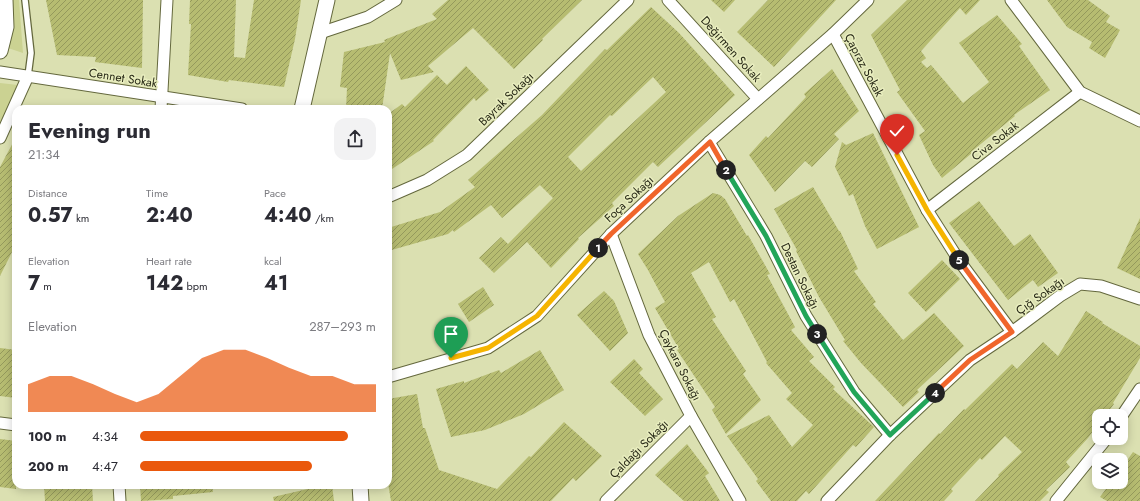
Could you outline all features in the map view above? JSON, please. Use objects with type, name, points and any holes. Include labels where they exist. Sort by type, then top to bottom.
[{"type":"main road","points":[[0,51],[6,27],[5,0]]},
{"type":"main road","points":[[303,105],[327,0]]},
{"type":"main road","points":[[360,489],[362,501]]},
{"type":"street","points":[[161,105],[167,0]]},
{"type":"street","points":[[320,33],[368,17],[396,0]]},
{"type":"street","name":"Bayrak Sokağı","points":[[392,195],[427,180],[467,155],[628,0]]},
{"type":"street","name":"Değirmen Sokak","points":[[668,0],[758,99]]},
{"type":"street","name":"Foça Sokağı","points":[[392,376],[488,348],[537,316],[611,234],[710,142],[833,34],[868,0]]},
{"type":"street","points":[[1011,0],[1080,92],[1140,121]]},
{"type":"street","name":"Çapraz Sokak","points":[[833,34],[927,210],[960,262],[1012,332]]},
{"type":"street","name":"Cennet Sokak","points":[[0,72],[215,105]]},
{"type":"street","points":[[15,105],[28,76]]},
{"type":"street","name":"Civa Sokak","points":[[927,210],[1080,92]]},
{"type":"street","points":[[0,138],[12,111]]},
{"type":"street","name":"Destan Sokağı","points":[[710,142],[766,236],[806,316],[854,392],[890,435]]},
{"type":"street","name":"Çaykara Sokağı","points":[[611,234],[650,335],[691,416],[740,501]]},
{"type":"street","name":"Çığ Sokağı","points":[[827,501],[890,435],[970,360],[1012,332],[1060,296],[1080,284],[1101,286],[1140,300]]},
{"type":"street","points":[[1126,409],[1140,389]]},
{"type":"street","name":"Çaldağı Sokağı","points":[[606,501],[691,416]]},
{"type":"street","points":[[0,423],[12,425]]},
{"type":"street","points":[[1056,501],[1101,445]]},
{"type":"street","points":[[119,489],[120,501]]},
{"type":"lane","points":[[25,0],[31,53],[28,76]]},
{"type":"green space","points":[[9,0],[19,0],[23,53],[5,47]]},
{"type":"green space","points":[[0,83],[18,85],[0,123]]},
{"type":"building","points":[[46,0],[143,0],[142,68],[95,62],[96,57],[57,55]]},
{"type":"building","points":[[190,0],[236,0],[234,57],[245,58],[254,0],[301,0],[295,39],[284,87],[229,80],[228,82],[188,75],[191,24],[189,24]]},
{"type":"building","points":[[448,0],[582,0],[514,69],[473,28],[428,66],[434,72],[401,80],[390,53],[383,105],[346,105],[347,88],[340,87],[344,52],[385,42],[384,40],[437,19],[432,14]]},
{"type":"building","points":[[711,0],[735,0],[724,12]]},
{"type":"building","points":[[768,0],[836,0],[774,67],[737,32]]},
{"type":"building","points":[[907,0],[980,0],[966,15],[960,8],[921,51],[926,58],[921,62],[927,68],[931,65],[963,103],[989,82],[959,43],[997,15],[1022,44],[1019,46],[1050,90],[1014,115],[1015,116],[942,178],[933,165],[919,135],[925,131],[897,92],[900,90],[871,35]]},
{"type":"building","points":[[1047,0],[1088,0],[1110,16],[1106,22],[1120,30],[1105,58],[1089,48],[1092,42],[1067,27]]},
{"type":"building","points":[[651,7],[679,33],[735,95],[658,167],[653,162],[612,203],[614,206],[578,238],[579,239],[551,268],[527,242],[494,273],[479,258],[501,237],[508,244],[553,198],[540,185],[502,218],[491,205],[454,232],[453,230],[448,234],[392,250],[392,227],[440,212],[475,187],[468,180],[542,115],[605,49],[607,50]],"holes":[[[653,77],[666,92],[581,171],[568,157],[610,115],[612,116]]]},
{"type":"building","points":[[466,66],[489,90],[476,101],[474,98],[433,140],[434,141],[392,169],[392,111],[402,104],[405,107],[437,75],[447,85]]},
{"type":"building","points":[[832,69],[859,111],[834,134],[839,139],[812,167],[805,161],[775,192],[749,155],[766,136],[768,138],[806,97],[804,94]]},
{"type":"building","points":[[873,133],[919,227],[877,249],[865,226],[853,194],[849,196],[835,167],[842,142],[846,145]]},
{"type":"building","points":[[12,144],[12,252],[0,276],[0,167]]},
{"type":"building","points":[[813,187],[840,231],[858,269],[854,271],[876,302],[873,304],[903,340],[934,313],[964,346],[917,390],[919,392],[903,407],[861,363],[843,341],[845,340],[819,297],[796,251],[797,250],[774,209]]},
{"type":"building","points":[[713,193],[720,195],[725,199],[747,236],[748,235],[770,274],[767,275],[795,327],[791,330],[814,357],[809,361],[835,387],[833,389],[874,427],[856,447],[853,445],[809,494],[806,491],[797,501],[771,501],[756,481],[758,479],[727,436],[769,415],[792,447],[813,425],[786,399],[792,393],[766,363],[767,362],[734,299],[730,302],[709,262],[691,273],[716,317],[712,319],[746,371],[743,374],[761,400],[726,434],[712,410],[715,407],[677,350],[679,349],[655,308],[665,302],[638,254],[678,216]]},
{"type":"building","points":[[979,201],[1014,246],[1030,234],[1058,273],[1038,287],[1033,280],[1008,300],[949,223]]},
{"type":"building","points":[[1140,218],[1140,279],[1117,268]]},
{"type":"building","points":[[942,260],[960,279],[926,312],[908,293]]},
{"type":"building","points":[[483,287],[494,305],[469,322],[458,304]]},
{"type":"building","points":[[604,291],[614,301],[628,333],[610,351],[577,315]]},
{"type":"building","points":[[1086,311],[1103,322],[1102,323],[1140,346],[1140,358],[1113,403],[1114,404],[1110,409],[1092,409],[1092,433],[1066,462],[1070,467],[1046,490],[1049,492],[1040,501],[975,501],[999,476],[998,475],[1022,452],[1005,436],[982,460],[980,458],[951,489],[953,491],[944,501],[875,501],[939,433],[940,434],[1012,364],[1017,369],[1043,342],[1058,356]]},
{"type":"building","points":[[0,348],[12,350],[12,398],[0,396]]},
{"type":"building","points":[[540,350],[564,390],[524,414],[485,430],[451,437],[436,389],[464,381],[464,383],[499,370],[501,373]]},
{"type":"building","points":[[634,359],[643,369],[639,373],[663,399],[645,416],[610,382]]},
{"type":"building","points":[[417,394],[423,428],[425,428],[439,470],[497,489],[529,456],[531,457],[564,422],[602,456],[576,481],[573,478],[551,501],[391,501],[389,489],[392,489],[392,398]]},
{"type":"building","points":[[0,439],[12,440],[12,488],[0,487]]},
{"type":"building","points":[[687,444],[709,473],[705,476],[720,501],[684,501],[655,475]]},
{"type":"building","points":[[1133,452],[1140,456],[1140,501],[1107,501],[1100,497],[1106,489],[1128,489],[1128,459]]},
{"type":"building","points":[[44,489],[92,489],[93,501],[45,501]]},
{"type":"building","points":[[140,489],[213,489],[213,492],[173,496],[173,499],[141,501]]},
{"type":"building","points":[[308,489],[332,489],[334,501],[274,501],[273,497]]},
{"type":"route","points":[[451,358],[488,348],[537,316],[611,234],[710,142],[766,236],[806,316],[854,392],[890,435],[970,360],[1012,332],[960,262],[927,210],[897,155]]}]
